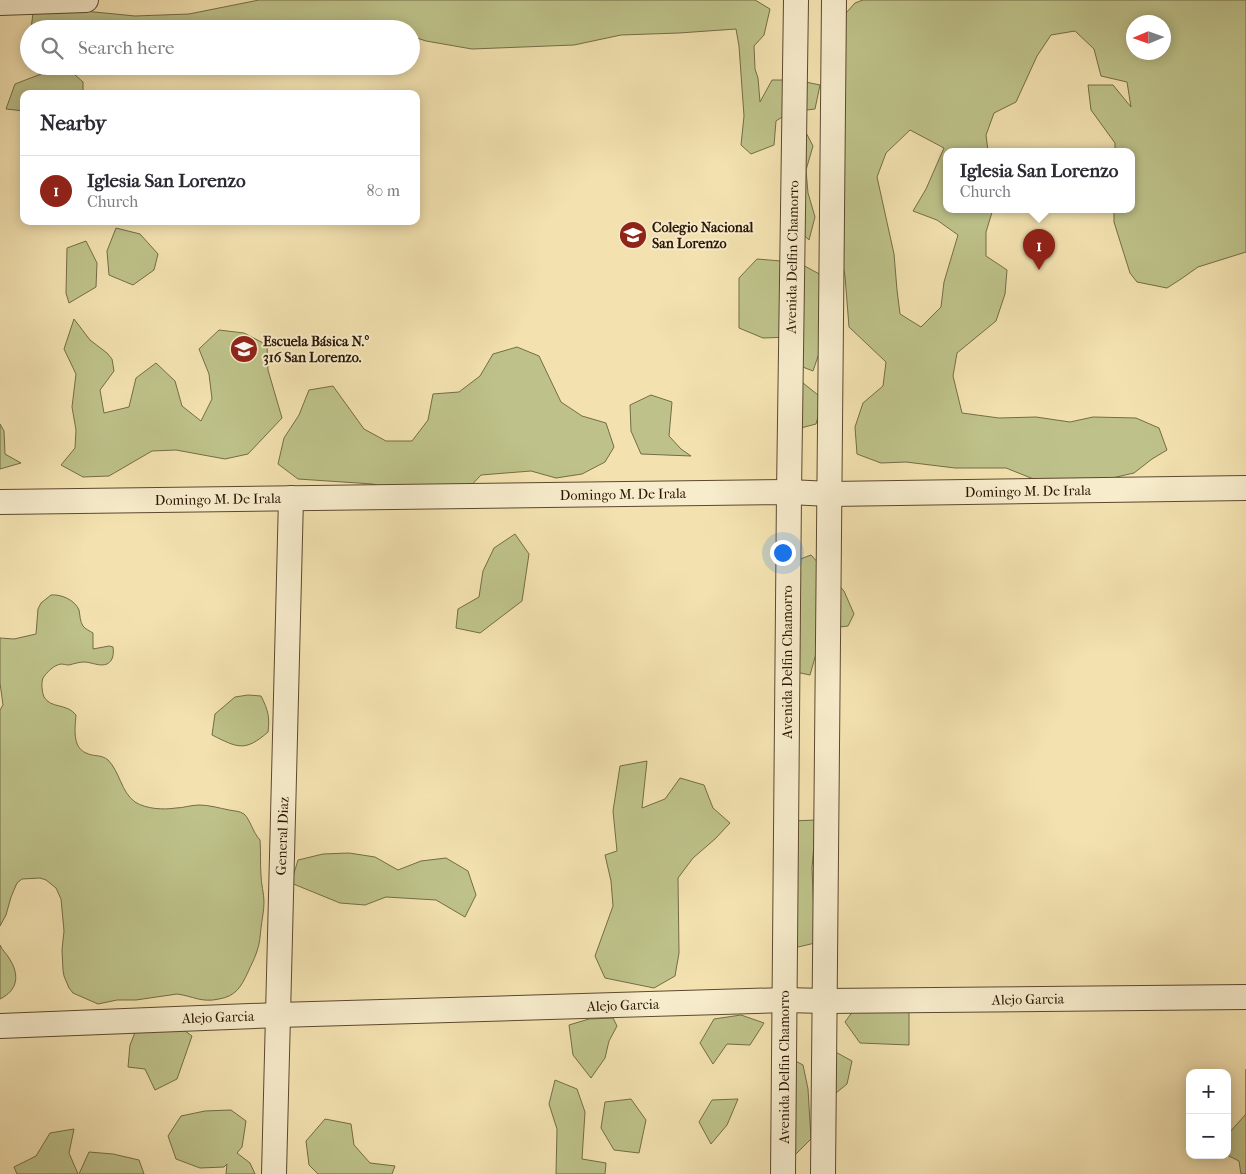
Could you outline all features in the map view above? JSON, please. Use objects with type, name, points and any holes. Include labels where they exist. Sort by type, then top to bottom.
[{"type":"street","points":[[0,3],[86,0]]},
{"type":"street","name":"Avenida Delfin Chamorro","points":[[783,1174],[789,492],[796,0]]},
{"type":"street","points":[[823,1174],[834,0]]},
{"type":"street","name":"Domingo M. De Irala","points":[[0,502],[1246,488]]},
{"type":"street","name":"General Diaz","points":[[274,1174],[291,498]]},
{"type":"street","name":"Alejo Garcia","points":[[0,1026],[278,1015],[785,1000],[1246,997]]},
{"type":"green space","points":[[259,0],[755,0],[770,9],[764,35],[754,46],[760,102],[772,80],[796,80],[820,85],[815,109],[790,112],[776,121],[774,145],[751,154],[741,145],[744,116],[736,29],[621,35],[574,45],[472,49],[420,39],[420,20],[32,20],[33,13],[84,11],[135,16],[189,14]]},
{"type":"green space","points":[[863,0],[1246,0],[1246,252],[1198,267],[1167,288],[1137,282],[1130,273],[1114,222],[1114,213],[1135,213],[1135,148],[1115,148],[1115,143],[1091,110],[1088,85],[1113,85],[1131,107],[1127,82],[1101,76],[1094,49],[1075,31],[1051,35],[1037,56],[1016,102],[994,113],[986,135],[988,148],[944,148],[910,130],[886,153],[877,177],[894,254],[900,314],[921,327],[941,307],[944,282],[958,235],[937,220],[913,211],[926,189],[943,150],[943,213],[992,213],[986,232],[986,256],[1007,270],[1005,294],[996,321],[957,353],[953,376],[962,413],[999,418],[1036,417],[1070,422],[1093,417],[1136,418],[1159,428],[1167,450],[1134,473],[1112,478],[1055,484],[1031,478],[1006,468],[955,468],[906,462],[881,463],[857,454],[855,427],[863,403],[883,386],[886,362],[849,327],[845,276],[826,173],[837,23],[855,3]]},
{"type":"green space","points":[[38,75],[75,75],[83,82],[83,90],[20,90],[20,111],[6,109],[15,84]]},
{"type":"green space","points":[[801,123],[813,146],[806,170],[808,193],[815,217],[809,240],[790,222]]},
{"type":"green space","points":[[116,228],[140,234],[158,254],[154,270],[133,285],[109,275],[107,251]]},
{"type":"green space","points":[[86,241],[97,263],[96,287],[69,303],[66,293],[67,248]]},
{"type":"green space","points":[[757,259],[801,264],[823,276],[829,324],[813,371],[790,362],[791,337],[763,338],[739,328],[739,278]]},
{"type":"green space","points":[[74,319],[90,340],[112,359],[114,371],[100,390],[104,413],[129,407],[136,378],[156,363],[175,381],[182,406],[201,421],[212,399],[209,374],[199,349],[219,330],[244,333],[267,345],[268,370],[282,418],[248,454],[225,459],[176,450],[152,451],[109,476],[83,477],[61,465],[75,448],[76,430],[72,407],[76,374],[64,349]]},
{"type":"green space","points":[[517,347],[539,356],[561,402],[582,416],[606,423],[614,447],[605,462],[582,474],[556,478],[531,471],[481,475],[464,493],[398,493],[373,484],[298,479],[278,464],[284,438],[299,415],[309,390],[333,386],[364,429],[386,441],[412,441],[428,420],[433,394],[459,392],[480,376],[493,354]]},
{"type":"green space","points":[[803,383],[823,399],[816,424],[793,430],[781,409]]},
{"type":"green space","points":[[651,395],[672,402],[669,436],[681,449],[691,456],[641,454],[631,431],[630,405]]},
{"type":"green space","points":[[0,424],[4,431],[5,454],[21,463],[0,469]]},
{"type":"green space","points":[[515,534],[529,554],[522,601],[480,633],[456,628],[458,609],[479,597],[483,571],[494,548]]},
{"type":"green space","points":[[811,555],[844,591],[854,614],[848,626],[823,629],[810,675],[786,670],[787,564]]},
{"type":"green space","points":[[51,595],[67,598],[77,606],[82,624],[93,633],[93,649],[113,647],[113,657],[107,664],[101,665],[84,662],[69,665],[61,664],[51,669],[43,678],[43,693],[47,701],[68,709],[76,715],[75,737],[78,746],[89,754],[108,760],[130,798],[135,802],[149,808],[171,809],[203,805],[239,812],[246,816],[260,840],[264,902],[259,942],[243,982],[230,996],[207,1000],[177,994],[136,1000],[117,1000],[98,1004],[73,993],[69,988],[63,970],[62,950],[64,931],[61,899],[56,888],[40,878],[22,879],[17,883],[6,915],[0,926],[0,710],[3,705],[0,683],[0,638],[14,639],[36,634],[38,609],[41,603]]},
{"type":"green space","points":[[261,696],[268,714],[268,732],[253,743],[241,746],[228,743],[212,735],[215,714],[235,697]]},
{"type":"green space","points":[[647,761],[642,808],[665,799],[680,778],[704,785],[713,808],[730,823],[693,858],[678,878],[679,953],[675,976],[654,988],[605,978],[595,956],[613,906],[611,881],[605,855],[617,851],[613,811],[620,766]]},
{"type":"green space","points":[[816,820],[812,868],[815,943],[794,948],[792,821]]},
{"type":"green space","points":[[349,853],[375,857],[398,870],[421,861],[446,858],[468,871],[476,895],[465,917],[436,900],[386,897],[365,905],[340,903],[291,883],[298,860],[323,854]]},
{"type":"green space","points":[[0,945],[13,964],[16,976],[14,987],[0,999]]},
{"type":"green space","points":[[861,1000],[886,1002],[909,1013],[909,1045],[860,1043],[845,1022]]},
{"type":"green space","points":[[741,1015],[764,1023],[750,1045],[727,1044],[713,1064],[700,1043],[714,1019]]},
{"type":"green space","points":[[613,1018],[617,1026],[609,1041],[605,1058],[591,1078],[573,1055],[569,1025],[589,1019]]},
{"type":"green space","points":[[138,1025],[177,1025],[192,1036],[177,1079],[155,1090],[145,1069],[128,1067],[130,1045]]},
{"type":"green space","points":[[830,1049],[852,1061],[847,1084],[831,1097]]},
{"type":"green space","points":[[786,1056],[803,1065],[808,1089],[811,1139],[793,1157]]},
{"type":"green space","points":[[555,1080],[577,1089],[585,1112],[582,1159],[606,1163],[605,1174],[556,1174],[557,1129],[549,1104]]},
{"type":"green space","points":[[631,1099],[646,1120],[639,1153],[614,1150],[601,1128],[605,1102]]},
{"type":"green space","points":[[738,1099],[727,1125],[711,1144],[699,1122],[712,1100]]},
{"type":"green space","points":[[231,1110],[246,1121],[242,1147],[237,1153],[250,1163],[255,1174],[226,1174],[227,1164],[224,1167],[200,1168],[176,1159],[168,1136],[181,1116],[205,1111]]},
{"type":"green space","points":[[1246,1114],[1246,1174],[1241,1174],[1239,1161],[1231,1157],[1231,1131]]},
{"type":"green space","points":[[325,1119],[351,1124],[354,1145],[370,1163],[395,1166],[392,1174],[318,1174],[309,1165],[306,1141]]},
{"type":"green space","points":[[74,1129],[69,1153],[78,1174],[17,1174],[14,1167],[36,1156],[50,1133]]},
{"type":"green space","points":[[89,1152],[113,1154],[139,1160],[144,1174],[79,1174]]},
{"type":"place","name":"Colegio Nacional San Lorenzo","points":[[633,235]]},
{"type":"place","name":"Iglesia San Lorenzo","points":[[1039,270]]},
{"type":"place","name":"Escuela Básica N.º 316 San Lorenzo.","points":[[244,349]]}]
